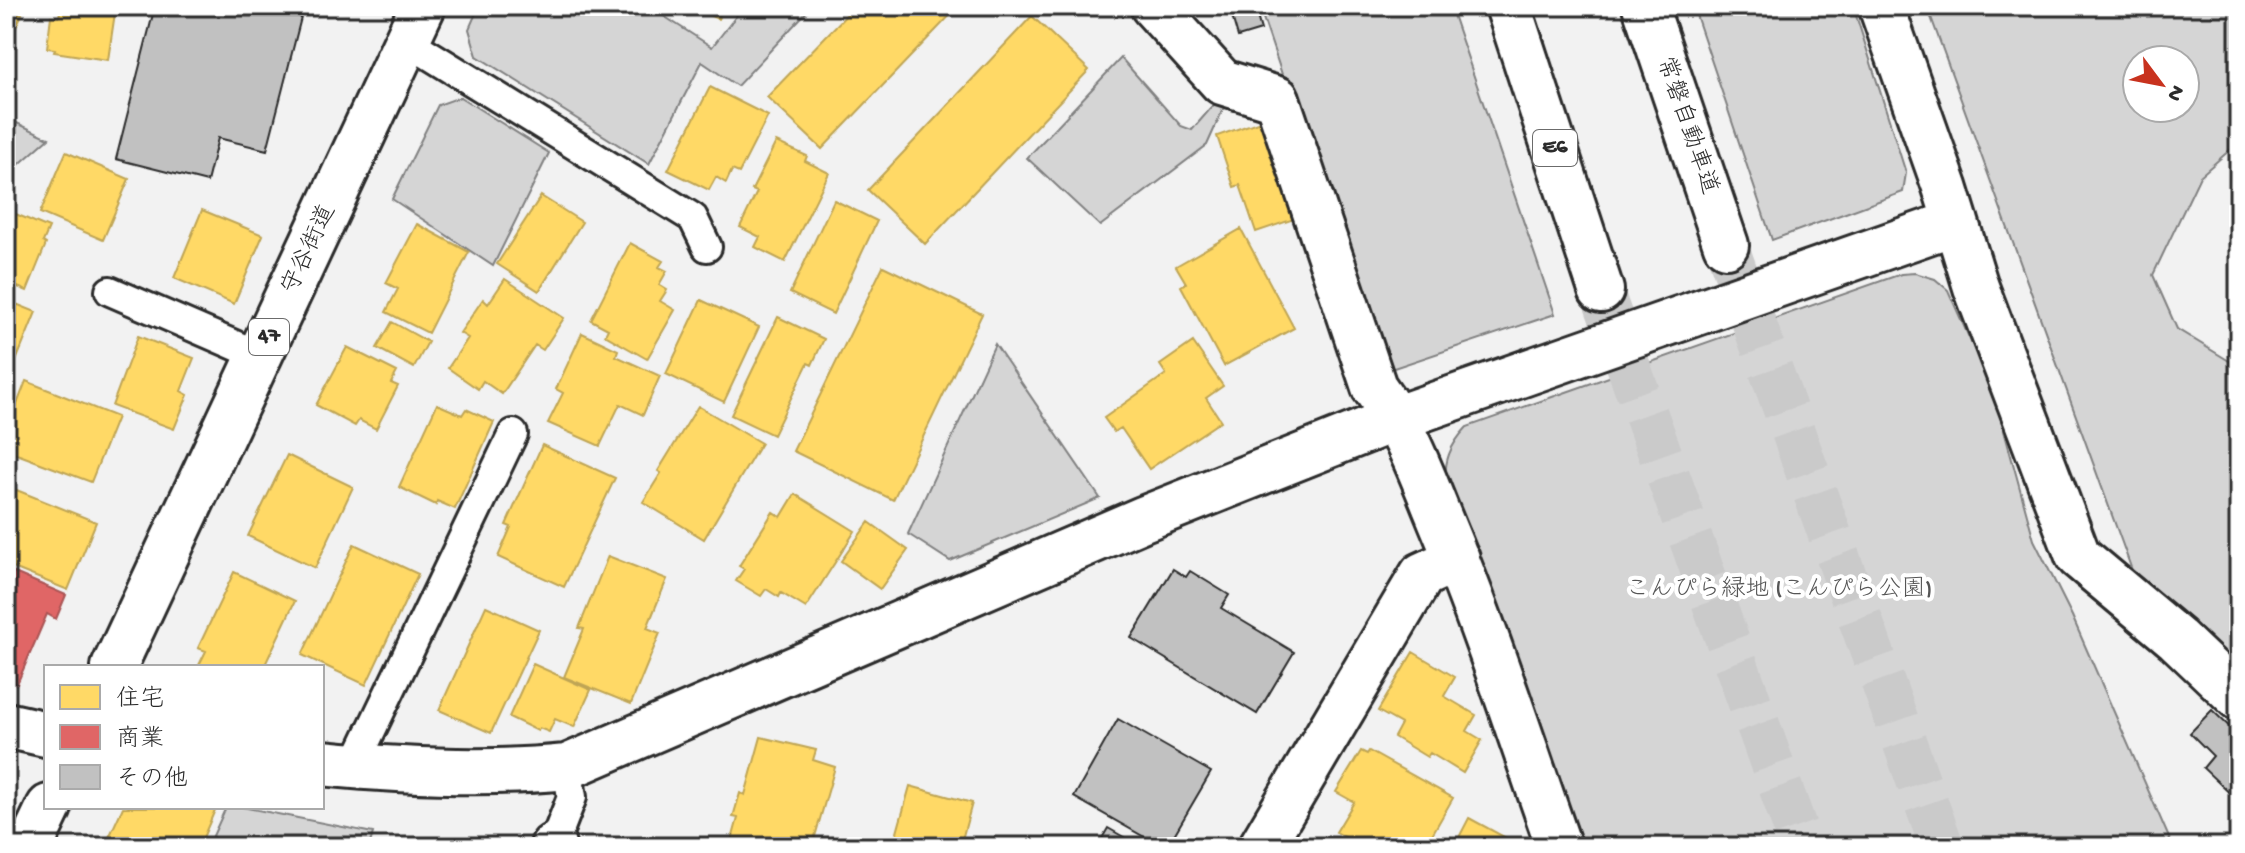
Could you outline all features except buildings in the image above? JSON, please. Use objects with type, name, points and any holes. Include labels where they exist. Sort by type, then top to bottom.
[{"type":"main road","points":[[1153,6],[1222,82],[1277,99],[1374,387],[1397,418],[1425,476],[1559,847]]},
{"type":"main road","name":"E6","points":[[1508,6],[1601,290]]},
{"type":"main road","name":"常磐自動車道","points":[[1645,6],[1726,245]]},
{"type":"main road","points":[[1881,6],[1976,287],[2078,556],[2177,639],[2239,698]]},
{"type":"main road","name":"守谷街道","points":[[115,665],[415,24]]},
{"type":"main road","points":[[338,765],[400,770],[522,772],[567,767],[1143,519],[1397,418],[1956,222]]},
{"type":"main road","points":[[1261,847],[1422,575],[1457,559]]},
{"type":"main road","points":[[6,725],[44,734]]},
{"type":"main road","points":[[30,847],[48,809]]},
{"type":"lane","points":[[415,24],[693,218],[707,247]]},
{"type":"lane","points":[[110,291],[260,356]]},
{"type":"lane","points":[[338,765],[513,434]]},
{"type":"lane","points":[[554,847],[572,797],[567,767]]},
{"type":"green space","points":[[479,6],[648,6],[712,47],[744,6],[812,6],[737,86],[702,62],[649,164],[477,56],[469,29]]},
{"type":"green space","points":[[1259,6],[1450,6],[1555,314],[1382,372]]},
{"type":"green space","points":[[1693,6],[1853,6],[1906,173],[1903,192],[1772,240]]},
{"type":"green space","points":[[1927,6],[2239,6],[2239,142],[2200,176],[2153,275],[2177,329],[2239,367],[2239,671],[2137,584]]},
{"type":"green space","points":[[1121,58],[1181,126],[1192,130],[1217,101],[1225,105],[1207,145],[1100,226],[1027,158]]},
{"type":"green space","points":[[460,97],[549,153],[493,266],[392,199],[438,105]]},
{"type":"green space","points":[[6,118],[49,138],[6,176]]},
{"type":"green space","name":"こんぴら緑地 (こんぴら公園)","points":[[1915,273],[1935,279],[1948,290],[1994,394],[2034,540],[2072,616],[2173,847],[1576,847],[1446,487],[1447,462],[1456,440],[1467,427],[1901,274]]},
{"type":"green space","points":[[995,344],[1100,498],[950,561],[908,534]]},
{"type":"green space","points":[[225,809],[252,809],[373,833],[369,847],[208,847]]},
{"type":"tunnel","points":[[1726,245],[1942,847]]},
{"type":"tunnel","points":[[1601,290],[1802,847]]}]
